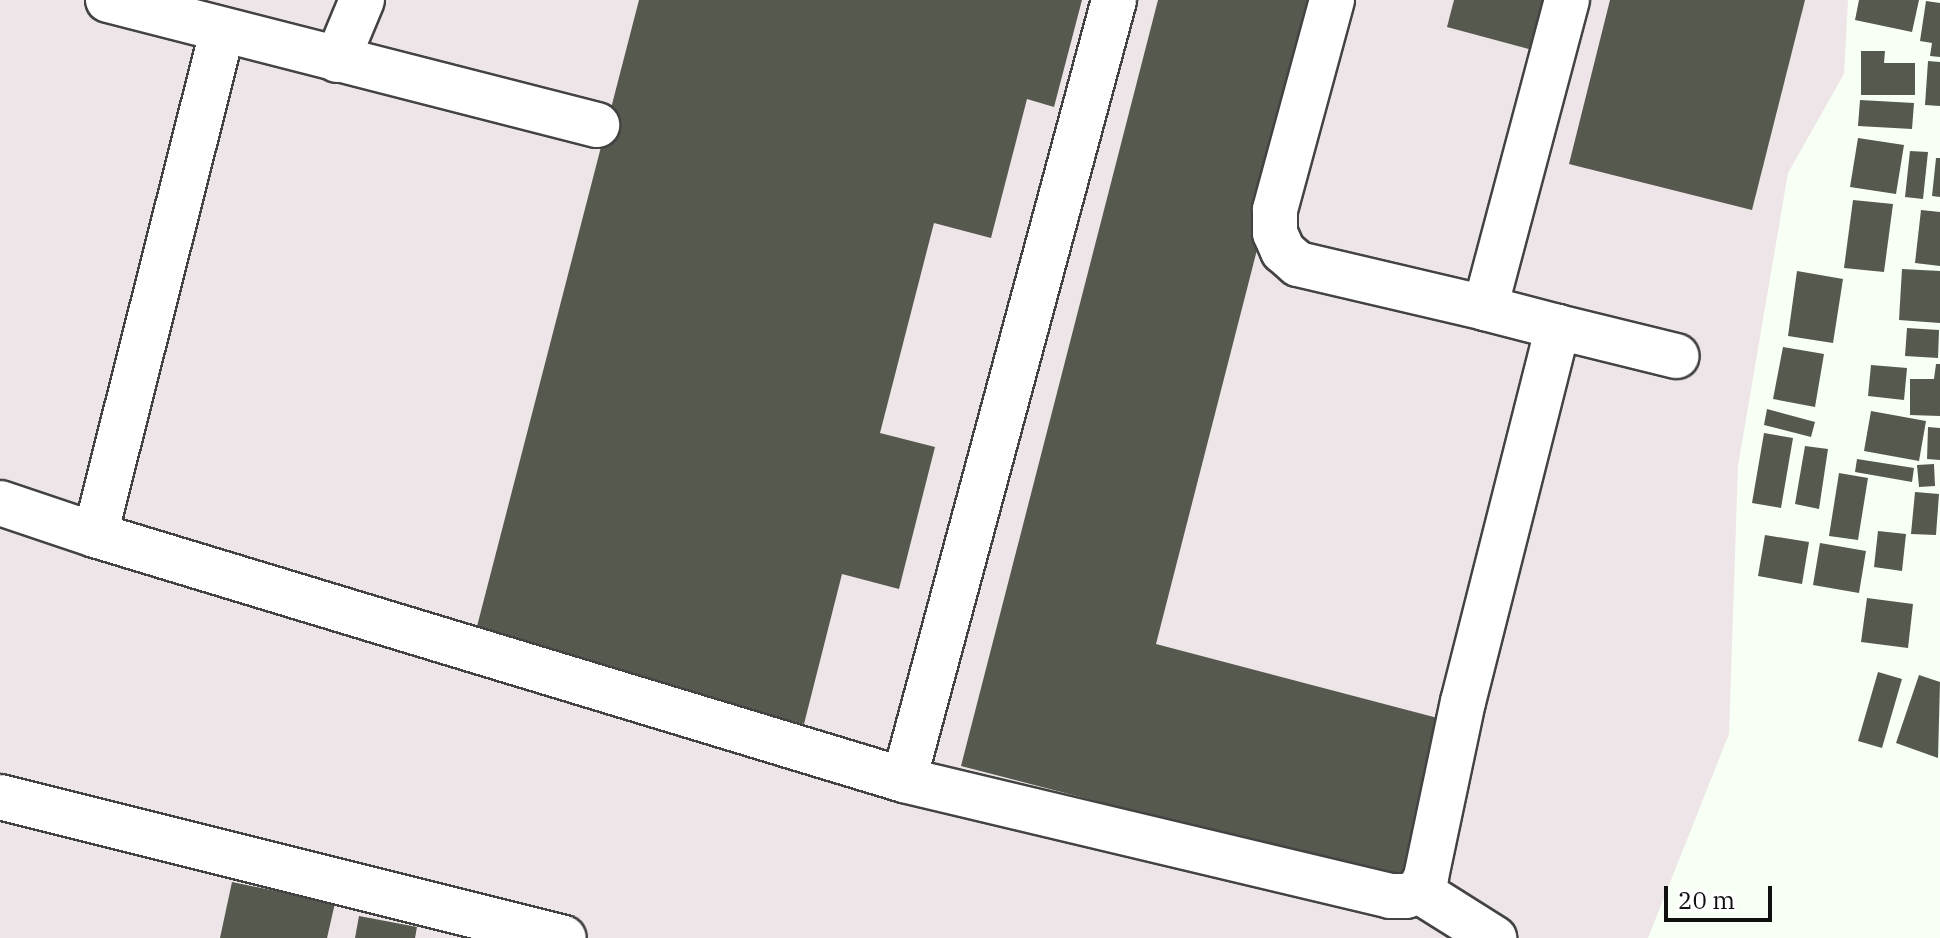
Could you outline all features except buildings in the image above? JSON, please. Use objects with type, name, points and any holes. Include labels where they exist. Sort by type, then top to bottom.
[{"type":"lane","points":[[108,0],[202,18],[337,60],[597,125]]},
{"type":"lane","points":[[337,60],[362,0]]},
{"type":"lane","points":[[904,780],[1114,0]]},
{"type":"lane","points":[[1332,0],[1275,210],[1275,233],[1283,251],[1298,264],[1676,356]]},
{"type":"lane","points":[[1485,308],[1567,0]]},
{"type":"lane","points":[[95,535],[202,18]]},
{"type":"lane","points":[[0,503],[95,535],[904,780],[1390,896],[1406,896],[1419,891],[1426,877],[1463,702],[1558,327]]},
{"type":"lane","points":[[0,797],[475,927],[564,938]]},
{"type":"lane","points":[[1419,891],[1477,927]]},
{"type":"shaded area","points":[[0,0],[1848,0],[1844,74],[1788,173],[1738,466],[1729,734],[1648,938],[0,938]]}]
